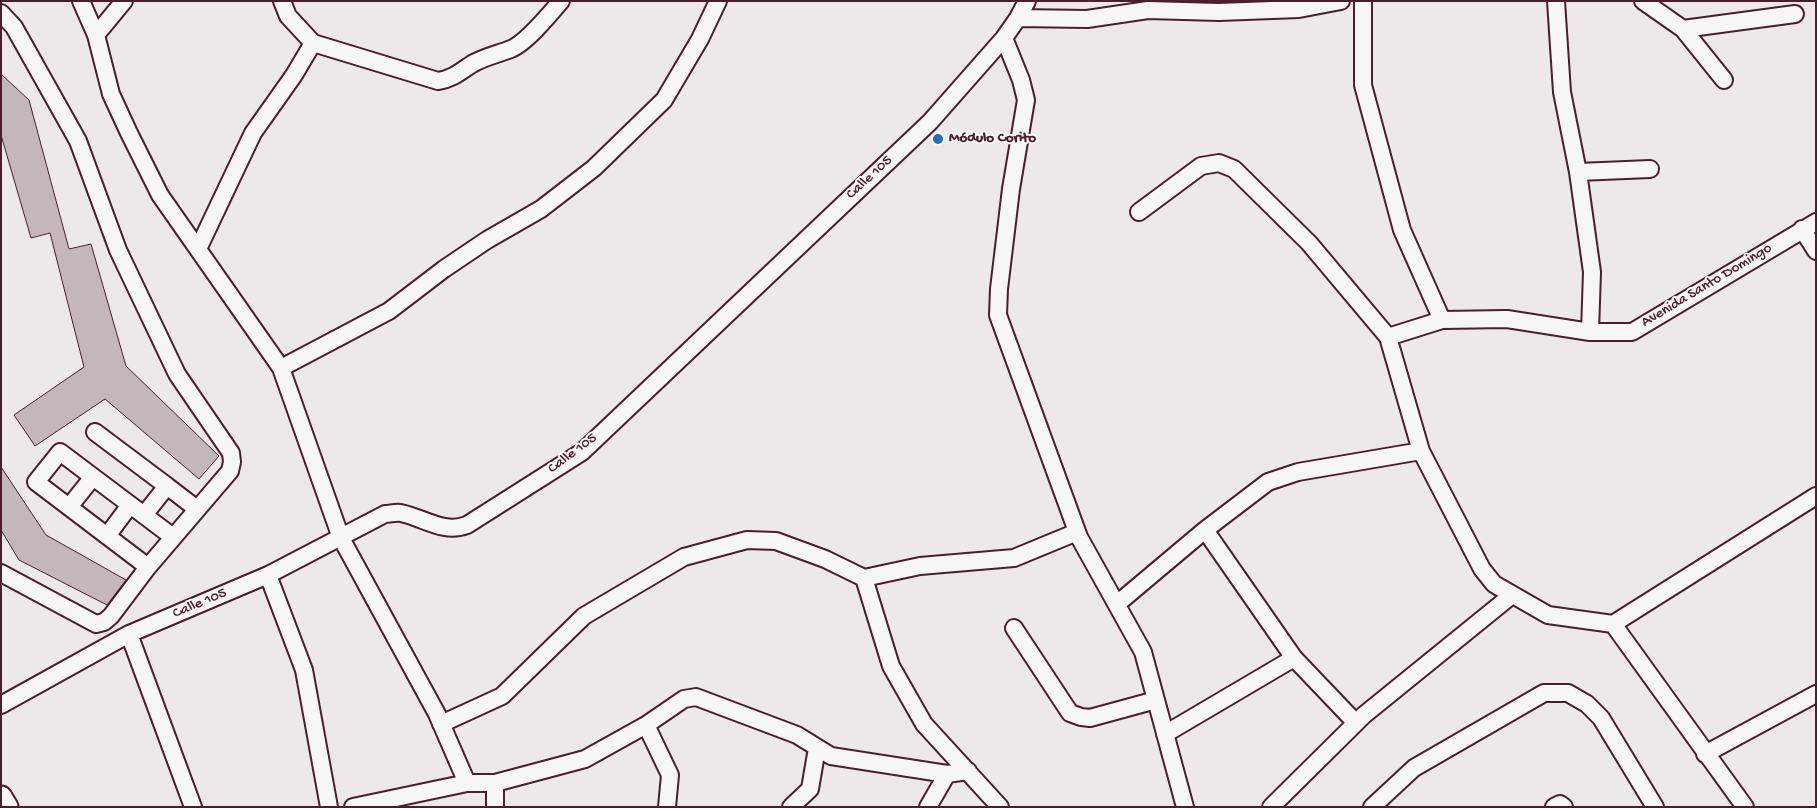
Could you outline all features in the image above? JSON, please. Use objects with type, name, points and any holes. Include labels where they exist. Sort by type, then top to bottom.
[{"type":"main road","points":[[1,797],[7,807]]},
{"type":"street","points":[[81,1],[96,35],[111,94],[128,133],[160,195],[281,368],[341,538],[441,724],[467,783]]},
{"type":"street","points":[[96,35],[124,1]]},
{"type":"street","points":[[282,1],[288,16],[313,43],[438,80],[448,79],[472,64],[493,54],[513,48],[540,26],[561,1]]},
{"type":"street","points":[[281,368],[389,311],[444,269],[487,240],[541,209],[594,168],[664,100],[700,39],[718,1]]},
{"type":"street","name":"Calle 105","points":[[1,705],[129,634],[268,575],[385,514],[399,512],[449,529],[459,528],[467,525],[582,452],[930,122],[1004,38],[1027,1]]},
{"type":"street","points":[[1018,18],[1087,19],[1148,10],[1219,12],[1299,9],[1341,1]]},
{"type":"street","points":[[1363,1],[1363,85],[1402,230],[1442,320]]},
{"type":"street","points":[[1556,1],[1562,92],[1578,172],[1592,272],[1590,332]]},
{"type":"street","points":[[1643,1],[1683,29],[1724,80]]},
{"type":"street","points":[[1,12],[14,27],[78,140],[118,250],[177,374],[231,453],[232,462],[230,471],[148,566],[111,616],[104,622],[96,624],[1,573]]},
{"type":"street","points":[[1683,29],[1795,14]]},
{"type":"street","points":[[1004,38],[1021,80],[1026,100],[1011,189],[999,289],[998,315],[1077,532],[1144,652],[1185,807]]},
{"type":"street","points":[[198,249],[253,133],[294,75],[313,43]]},
{"type":"street","points":[[1139,212],[1201,166],[1219,164],[1234,169],[1309,243],[1388,337],[1421,450],[1482,569],[1494,584],[1548,615],[1613,624],[1816,496]]},
{"type":"street","points":[[1578,172],[1650,169]]},
{"type":"street","points":[[1809,225],[1816,251]]},
{"type":"street","name":"Avenida Santo Domingo","points":[[1388,337],[1442,320],[1507,319],[1590,332],[1632,332],[1809,225]]},
{"type":"street","points":[[95,432],[197,509]]},
{"type":"street","points":[[1117,604],[1205,530],[1268,482],[1298,472],[1421,450]]},
{"type":"street","points":[[148,566],[36,482],[60,452],[173,537]]},
{"type":"street","points":[[69,507],[93,477]]},
{"type":"street","points":[[144,515],[167,486]]},
{"type":"street","points":[[107,536],[130,505]]},
{"type":"street","points":[[1205,530],[1294,658],[1356,723]]},
{"type":"street","points":[[441,724],[502,696],[584,616],[684,557],[747,540],[776,541],[864,578],[920,566],[1014,558],[1077,532]]},
{"type":"street","points":[[268,575],[304,670],[329,807]]},
{"type":"street","points":[[864,578],[890,666],[924,724],[1000,807]]},
{"type":"street","points":[[1271,807],[1356,723],[1512,595]]},
{"type":"street","points":[[1613,624],[1745,807]]},
{"type":"street","points":[[1014,628],[1070,712],[1081,717],[1090,718],[1156,700]]},
{"type":"street","points":[[129,634],[193,807]]},
{"type":"street","points":[[1166,734],[1294,658]]},
{"type":"street","points":[[1372,807],[1414,768],[1544,693],[1568,693],[1587,704],[1601,718],[1655,807]]},
{"type":"street","points":[[1705,754],[1816,694]]},
{"type":"street","points":[[353,807],[467,783],[494,783],[585,758],[646,725],[684,699],[696,697],[797,735],[831,756],[947,774],[968,771]]},
{"type":"street","points":[[646,725],[670,775],[666,807]]},
{"type":"street","points":[[791,807],[810,790],[817,748]]},
{"type":"street","points":[[928,807],[947,774]]},
{"type":"street","points":[[494,783],[495,807]]},
{"type":"street","points":[[1554,807],[1560,804],[1564,807]]},
{"type":"building","points":[[1,74],[29,100],[69,249],[91,244],[126,366],[219,456],[199,479],[105,399],[35,446],[14,415],[84,367],[50,233],[31,238],[1,135]]},
{"type":"building","points":[[1,467],[46,535],[126,580],[107,605],[19,560],[1,530]]},
{"type":"place","name":"Módulo Corito","points":[[938,139]]}]
